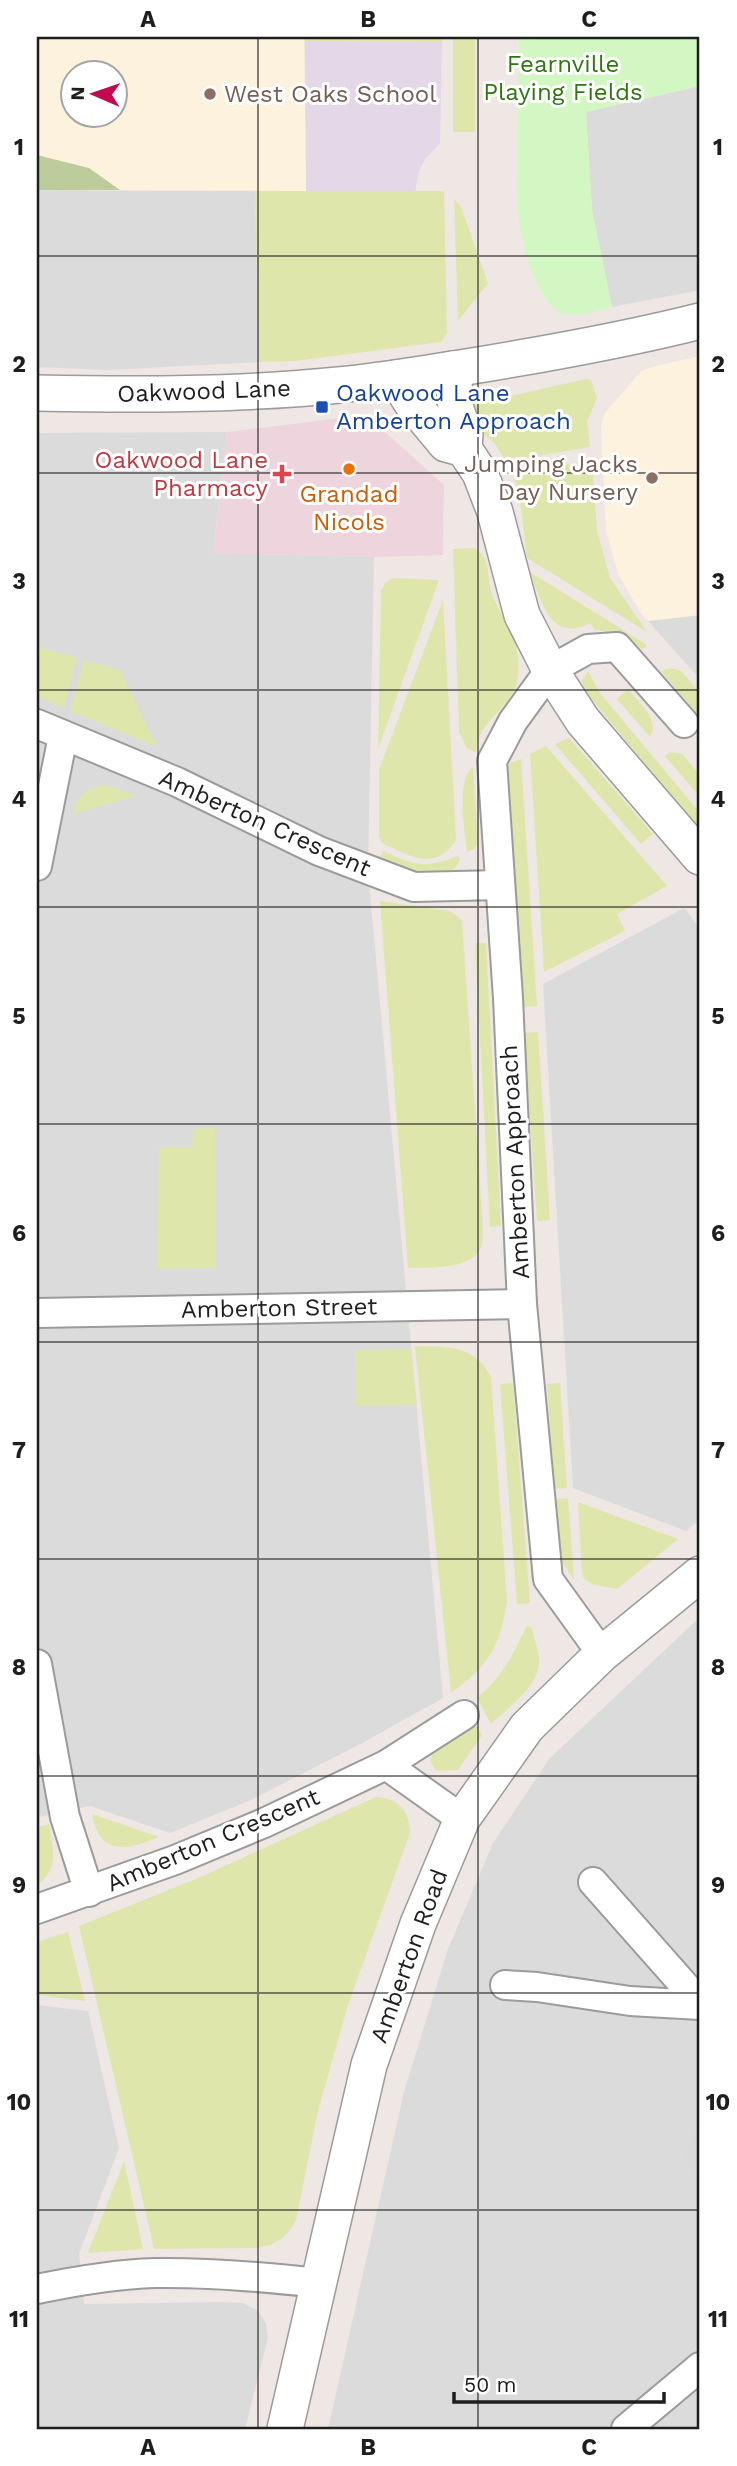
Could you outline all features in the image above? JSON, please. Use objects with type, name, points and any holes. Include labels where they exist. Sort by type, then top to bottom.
[{"type":"street","name":"Oakwood Lane","points":[[37,393],[231,393],[396,379],[625,340],[700,321]]},
{"type":"street","points":[[453,369],[456,410],[465,434],[464,449],[480,473],[495,512],[522,615],[550,670],[595,737],[700,857]]},
{"type":"street","points":[[396,379],[411,402],[446,444],[464,449]]},
{"type":"street","points":[[550,670],[588,649],[617,647],[685,734]]},
{"type":"street","name":"Amberton Approach","points":[[550,670],[513,721],[492,761],[508,998],[522,1304],[548,1579],[602,1654]]},
{"type":"street","name":"Amberton Crescent","points":[[37,724],[177,782],[319,851],[414,887],[500,885]]},
{"type":"street","points":[[37,866],[64,736]]},
{"type":"street","name":"Amberton Street","points":[[37,1313],[522,1304]]},
{"type":"street","name":"Amberton Road","points":[[285,2429],[369,2065],[418,1924],[462,1819],[527,1727],[602,1654],[700,1574]]},
{"type":"street","points":[[37,1664],[65,1817],[89,1892]]},
{"type":"street","name":"Amberton Crescent","points":[[37,1909],[175,1860],[264,1823],[386,1765],[464,1715]]},
{"type":"street","points":[[386,1765],[462,1819]]},
{"type":"street","points":[[593,1882],[700,2004]]},
{"type":"street","points":[[505,1985],[563,1990],[631,2001],[700,2004]]},
{"type":"street","points":[[37,2289],[86,2280],[153,2273],[237,2275],[318,2283]]},
{"type":"street","points":[[630,2428],[700,2367]]},
{"type":"shaded area","name":"West Oaks School","points":[[37,37],[304,37],[306,191],[37,190]]},
{"type":"shaded area","points":[[305,41],[442,42],[440,143],[426,158],[419,171],[415,192],[306,191]]},
{"type":"shaded area","points":[[700,86],[700,290],[612,307],[592,210],[586,112]]},
{"type":"shaded area","points":[[37,190],[255,191],[259,362],[107,370],[37,367]]},
{"type":"shaded area","name":"Jumping Jacks Day Nursery","points":[[700,356],[700,615],[648,621],[618,574],[606,531],[601,425],[605,413],[641,371]]},
{"type":"shaded area","points":[[366,415],[444,485],[443,555],[374,557],[213,553],[227,432]]},
{"type":"shaded area","points":[[227,432],[213,553],[374,557],[368,871],[443,1698],[251,1800],[170,1833],[90,1806],[39,1817],[37,1820],[37,433]]},
{"type":"shaded area","points":[[700,615],[700,679],[648,621]]},
{"type":"shaded area","points":[[684,908],[700,928],[700,1519],[686,1531],[573,1488],[543,984]]},
{"type":"shaded area","points":[[700,1617],[700,2429],[328,2429],[404,2092],[448,1949],[493,1843],[550,1758]]},
{"type":"shaded area","points":[[37,2005],[88,2011],[119,2148],[79,2254],[84,2304],[222,2302],[243,2303],[257,2310],[266,2323],[268,2338],[245,2429],[37,2429]]},
{"type":"shaded area","points":[[700,2121],[700,2180],[682,2159]]},
{"type":"green space","points":[[304,37],[442,37],[442,42],[305,41]]},
{"type":"green space","points":[[453,37],[475,37],[475,132],[453,132]]},
{"type":"green space","name":"Fearnville Playing Fields","points":[[519,37],[700,37],[700,86],[586,112],[592,210],[612,307],[576,315],[564,314],[555,309],[539,287],[528,259],[517,203]]},
{"type":"green space","points":[[37,155],[89,168],[120,190],[37,190]]},
{"type":"green space","points":[[255,191],[444,191],[447,333],[441,342],[295,361],[259,362]]},
{"type":"green space","points":[[454,199],[461,207],[488,283],[458,321]]},
{"type":"green space","points":[[591,380],[597,398],[587,421],[590,447],[506,461],[495,444],[469,420],[475,404]]},
{"type":"green space","points":[[592,460],[597,531],[610,578],[647,632],[527,558],[521,508],[513,474]]},
{"type":"green space","points":[[474,548],[486,561],[491,591],[511,632],[518,656],[515,689],[481,734],[476,753],[467,748],[459,732],[453,549]]},
{"type":"green space","points":[[530,572],[647,645],[643,650],[620,636],[595,630],[590,623],[577,628],[566,628],[557,624],[549,616]]},
{"type":"green space","points":[[393,578],[439,580],[378,749],[381,591],[385,583]]},
{"type":"green space","points":[[443,600],[456,840],[440,856],[422,859],[383,844],[379,837],[379,770]]},
{"type":"green space","points":[[38,647],[77,658],[64,708],[37,696]]},
{"type":"green space","points":[[84,660],[120,670],[157,747],[70,711]]},
{"type":"green space","points":[[671,668],[681,671],[700,693],[700,717],[661,671]]},
{"type":"green space","points":[[588,671],[600,693],[700,813],[700,830],[584,690],[582,681]]},
{"type":"green space","points":[[628,689],[651,718],[653,731],[650,737],[617,699]]},
{"type":"green space","points":[[569,738],[653,834],[641,844],[555,744]]},
{"type":"green space","points":[[546,746],[667,886],[617,914],[625,931],[544,972],[530,754]]},
{"type":"green space","points":[[671,752],[682,754],[700,775],[700,797],[665,756]]},
{"type":"green space","points":[[521,759],[537,1006],[523,1007],[507,769],[510,763]]},
{"type":"green space","points":[[473,767],[478,842],[474,849],[467,852],[463,794],[467,774]]},
{"type":"green space","points":[[102,785],[135,796],[73,814],[83,795]]},
{"type":"green space","points":[[383,851],[420,864],[436,863],[458,856],[460,859],[454,868],[446,873],[423,874],[380,858]]},
{"type":"green space","points":[[380,901],[450,911],[462,920],[483,1228],[482,1244],[478,1253],[471,1259],[451,1266],[408,1268]]},
{"type":"green space","points":[[475,943],[486,943],[501,1226],[490,1227]]},
{"type":"green space","points":[[538,1032],[550,1220],[537,1221],[524,1033]]},
{"type":"green space","points":[[215,1128],[216,1268],[157,1269],[159,1148],[192,1148],[193,1129]]},
{"type":"green space","points":[[415,1346],[449,1348],[468,1353],[477,1358],[491,1377],[507,1601],[500,1631],[490,1654],[474,1674],[451,1693]]},
{"type":"green space","points":[[411,1349],[417,1405],[356,1406],[355,1350]]},
{"type":"green space","points":[[513,1383],[530,1603],[517,1604],[500,1384]]},
{"type":"green space","points":[[560,1383],[567,1488],[554,1489],[547,1384]]},
{"type":"green space","points":[[568,1498],[574,1580],[562,1562],[555,1499]]},
{"type":"green space","points":[[578,1502],[678,1539],[617,1589],[594,1585],[584,1579],[582,1573]]},
{"type":"green space","points":[[527,1625],[532,1628],[537,1649],[537,1671],[528,1689],[491,1724],[477,1697],[500,1673]]},
{"type":"green space","points":[[477,1726],[482,1735],[458,1770],[436,1771],[430,1761],[434,1749]]},
{"type":"green space","points":[[376,1797],[391,1800],[401,1807],[408,1818],[410,1833],[348,2005],[318,2111],[296,2220],[285,2236],[263,2247],[154,2249],[79,1926],[196,1879]]},
{"type":"green space","points":[[92,1814],[159,1837],[126,1847],[108,1844],[101,1838]]},
{"type":"green space","points":[[49,1824],[52,1865],[37,1885],[37,1831],[39,1827]]},
{"type":"green space","points":[[68,1932],[85,2001],[37,1995],[37,1942]]},
{"type":"green space","points":[[124,2161],[143,2249],[88,2253]]},
{"type":"place","name":"West Oaks School","points":[[210,94]]},
{"type":"place","name":"Oakwood Lane Amberton Approach","points":[[322,407]]},
{"type":"place","name":"Grandad Nicols","points":[[349,469]]},
{"type":"place","name":"Oakwood Lane Pharmacy","points":[[282,474]]},
{"type":"place","name":"Jumping Jacks Day Nursery","points":[[652,478]]}]
